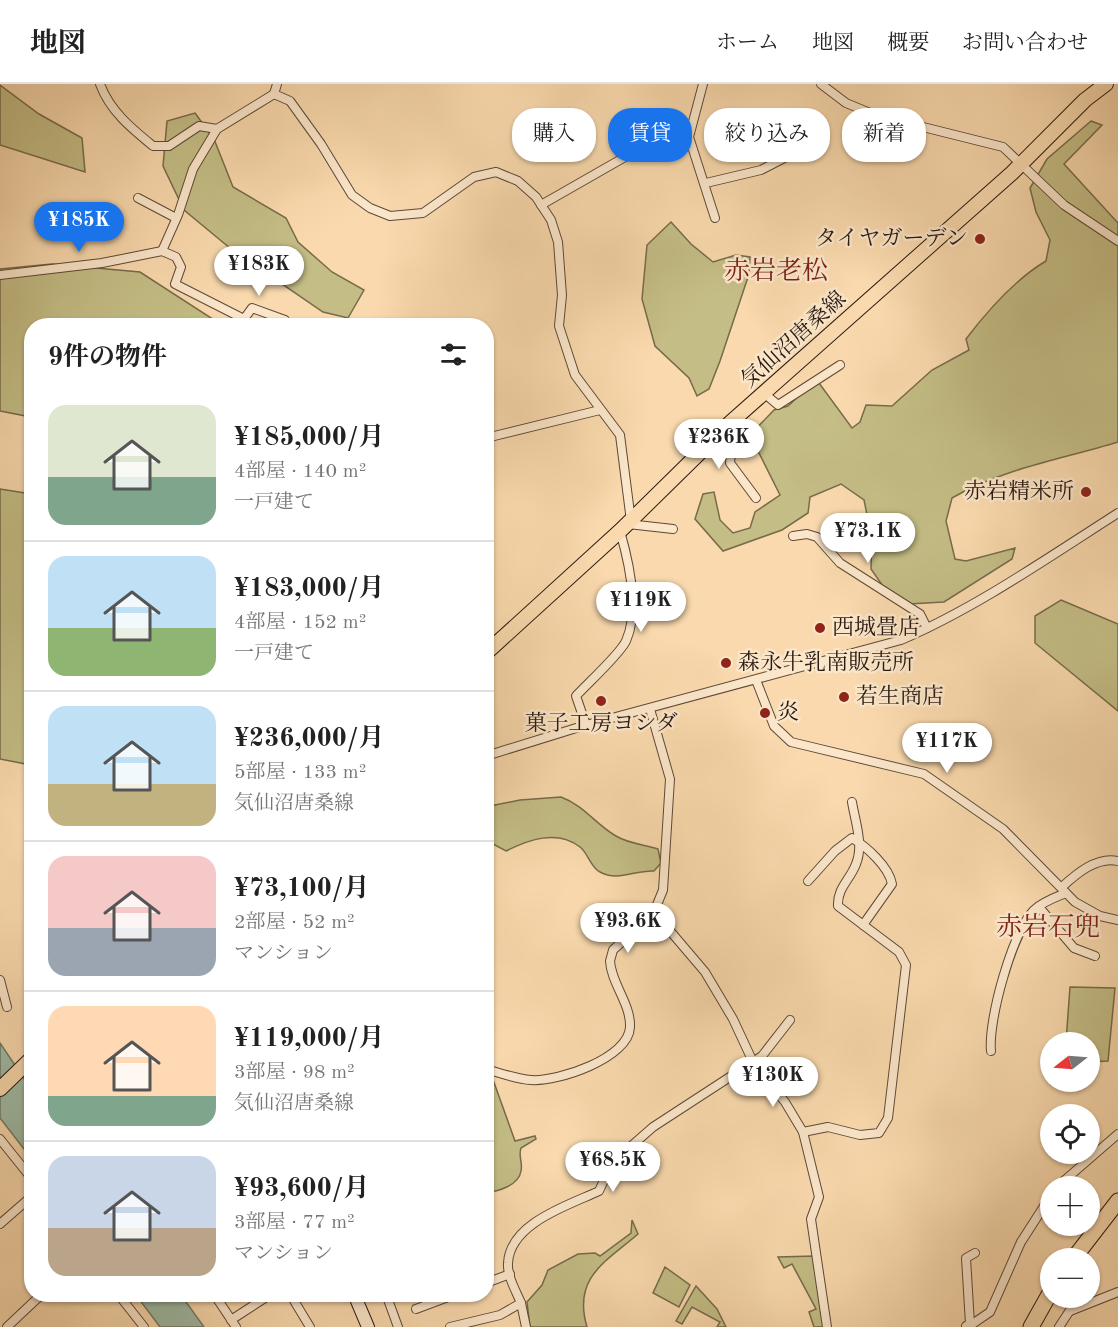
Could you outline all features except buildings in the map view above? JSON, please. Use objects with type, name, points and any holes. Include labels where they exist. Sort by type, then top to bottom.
[{"type":"highway","points":[[1082,1248],[1118,1201]]},
{"type":"highway","points":[[1031,1327],[1042,1308]]},
{"type":"main road","name":"気仙沼唐桑線","points":[[494,646],[627,525],[731,422],[1021,164],[1106,84]]},
{"type":"main road","points":[[0,1089],[24,1066]]},
{"type":"street","points":[[100,84],[106,99],[117,114],[153,146],[169,146],[200,126],[217,129]]},
{"type":"street","points":[[162,251],[193,170],[217,129],[274,94],[277,84]]},
{"type":"street","points":[[692,126],[704,84]]},
{"type":"street","points":[[821,84],[846,103],[875,115],[1003,147],[1064,205],[1118,241]]},
{"type":"street","points":[[274,94],[290,101],[321,144],[352,195],[370,208],[390,216],[423,213],[474,177],[496,172],[518,181],[541,205],[551,220],[558,242],[562,295],[559,326],[575,375],[620,435],[627,525],[632,608],[626,641],[576,696],[586,725]]},
{"type":"street","points":[[692,145],[706,183],[715,218]]},
{"type":"street","points":[[541,205],[616,162]]},
{"type":"street","points":[[706,183],[761,170],[777,162]]},
{"type":"street","points":[[138,198],[176,218]]},
{"type":"street","points":[[0,275],[102,263],[162,251],[176,257],[181,267],[176,284],[236,318]]},
{"type":"street","points":[[246,318],[252,308],[280,318]]},
{"type":"street","points":[[765,394],[778,405],[840,365]]},
{"type":"street","points":[[494,436],[600,410]]},
{"type":"street","points":[[731,422],[742,440],[730,453],[730,463],[756,498]]},
{"type":"street","points":[[494,754],[586,725],[650,710],[901,640],[927,628],[1118,513]]},
{"type":"street","points":[[627,525],[673,529]]},
{"type":"street","points":[[793,536],[807,534],[817,537],[840,563],[920,614],[927,628]]},
{"type":"street","points":[[756,680],[774,726],[791,742],[924,774],[1003,829],[1075,902],[1100,916],[1118,920]]},
{"type":"street","points":[[494,1071],[530,1080],[546,1080],[572,1072],[615,1053],[628,1037],[631,1025],[610,961],[613,950],[654,912],[663,890],[670,779],[650,710]]},
{"type":"street","points":[[803,1132],[828,1127],[860,1135],[879,1133],[888,1118],[906,965],[899,952],[838,906],[837,895],[857,863],[859,842],[852,802]]},
{"type":"street","points":[[808,881],[835,851],[852,838],[859,842],[891,874],[892,884],[863,925]]},
{"type":"street","points":[[991,1051],[990,1042],[1000,993],[1015,940],[1034,910],[1064,890],[1081,870],[1111,859],[1118,861]]},
{"type":"street","points":[[1039,907],[1074,948],[1095,956]]},
{"type":"street","points":[[654,912],[705,972],[733,1019],[753,1062],[785,1102],[803,1132],[819,1197],[811,1218],[827,1327]]},
{"type":"street","points":[[0,980],[7,1007]]},
{"type":"street","points":[[526,1327],[521,1303],[510,1274],[510,1254],[523,1232],[533,1222],[599,1191],[612,1163],[653,1127],[762,1056],[790,1020]]},
{"type":"street","points":[[1070,1176],[1118,1134]]},
{"type":"street","points":[[0,1139],[24,1169]]},
{"type":"street","points":[[0,1224],[24,1203]]},
{"type":"street","points":[[967,1326],[990,1312],[1021,1242],[1040,1213]]},
{"type":"street","points":[[967,1326],[966,1258],[975,1253]]},
{"type":"street","points":[[494,1280],[510,1274]]},
{"type":"street","points":[[1070,1311],[1118,1292]]},
{"type":"street","points":[[7,1327],[34,1302]]},
{"type":"street","points":[[124,1302],[144,1327]]},
{"type":"street","points":[[219,1302],[233,1323],[261,1302]]},
{"type":"street","points":[[295,1302],[310,1327]]},
{"type":"street","points":[[357,1302],[368,1327]]},
{"type":"street","points":[[389,1302],[398,1327]]},
{"type":"street","points":[[416,1309],[435,1302]]},
{"type":"street","points":[[450,1327],[500,1315],[521,1303]]},
{"type":"street","points":[[1059,1327],[1072,1308]]},
{"type":"shaded area","points":[[0,85],[39,114],[82,138],[85,172],[0,145]]},
{"type":"shaded area","points":[[195,113],[214,139],[233,187],[286,218],[298,242],[332,272],[364,290],[348,318],[323,312],[231,249],[184,210],[163,166],[167,121]]},
{"type":"shaded area","points":[[1091,121],[1102,125],[1064,164],[1118,223],[1118,442],[991,479],[952,498],[946,521],[955,559],[966,561],[1015,548],[1012,559],[944,602],[909,604],[889,595],[871,569],[872,539],[864,500],[841,484],[810,497],[808,513],[782,530],[723,551],[695,519],[703,494],[714,492],[720,520],[733,533],[750,528],[755,512],[780,495],[759,453],[751,448],[749,436],[774,410],[788,406],[805,390],[819,383],[852,428],[860,422],[866,405],[892,406],[932,370],[969,350],[966,339],[983,317],[1012,286],[1046,261],[1050,240],[1036,212],[1030,188],[1047,159]]},
{"type":"shaded area","points":[[671,222],[691,244],[713,262],[736,255],[750,257],[749,274],[720,361],[709,389],[697,396],[689,378],[655,346],[642,299],[647,245]]},
{"type":"shaded area","points":[[52,264],[140,272],[211,318],[24,318],[24,416],[0,411],[0,269]]},
{"type":"shaded area","points":[[0,489],[24,493],[24,764],[0,759]]},
{"type":"shaded area","points":[[1061,600],[1118,624],[1118,711],[1035,643],[1035,616]]},
{"type":"shaded area","points":[[561,797],[577,805],[620,838],[658,849],[661,863],[654,871],[620,876],[607,875],[597,870],[580,847],[562,838],[552,837],[533,840],[506,851],[494,845],[494,805],[520,800]]},
{"type":"shaded area","points":[[1070,987],[1115,988],[1108,1061],[1100,1061],[1100,1032],[1067,1032]]},
{"type":"shaded area","points":[[0,1043],[24,1079],[24,1149],[0,1118]]},
{"type":"shaded area","points":[[494,1083],[515,1141],[535,1136],[536,1139],[521,1148],[521,1168],[516,1180],[494,1191]]},
{"type":"shaded area","points":[[632,1220],[638,1234],[604,1262],[588,1283],[584,1295],[587,1327],[530,1327],[527,1302],[542,1285],[548,1270],[578,1254],[595,1253],[600,1256],[631,1233]]},
{"type":"shaded area","points":[[814,1256],[824,1327],[814,1327],[809,1312],[816,1309],[792,1264],[784,1268],[778,1257]]},
{"type":"shaded area","points":[[665,1267],[690,1285],[679,1307],[653,1293]]},
{"type":"shaded area","points":[[696,1286],[717,1309],[726,1327],[717,1327],[720,1322],[692,1307],[682,1324],[676,1321]]},
{"type":"shaded area","points":[[141,1302],[186,1302],[204,1327],[160,1327]]},
{"type":"place","name":"タイヤガーデン","points":[[980,239]]},
{"type":"place","name":"赤岩精米所","points":[[1086,492]]},
{"type":"place","name":"西城畳店","points":[[820,628]]},
{"type":"place","name":"森永牛乳南販売所","points":[[726,663]]},
{"type":"place","name":"若生商店","points":[[844,697]]},
{"type":"place","name":"菓子工房ヨシダ","points":[[601,701]]},
{"type":"place","name":"炎","points":[[765,713]]},
{"type":"district","name":"赤岩老松","points":[[776,272]]},
{"type":"district","name":"赤岩石兜","points":[[1048,928]]}]
